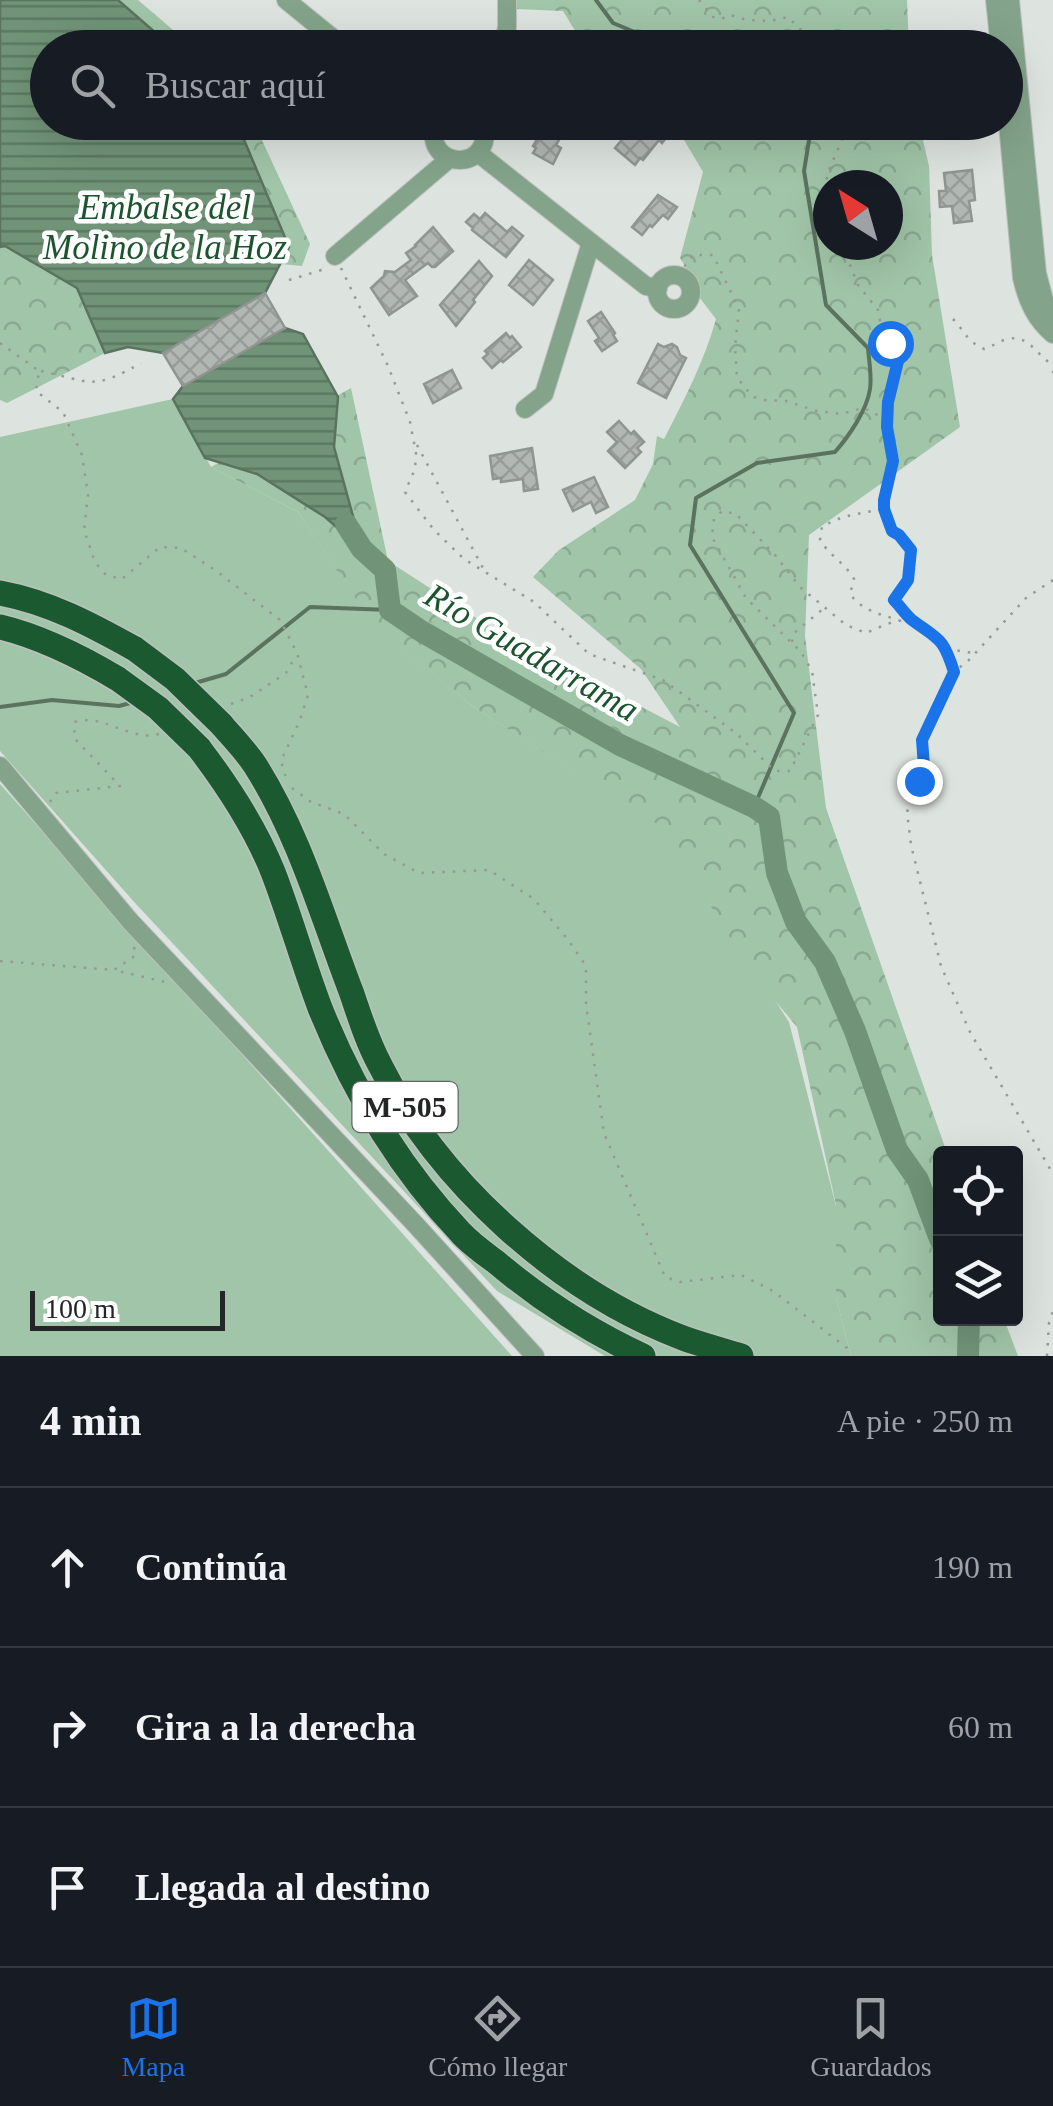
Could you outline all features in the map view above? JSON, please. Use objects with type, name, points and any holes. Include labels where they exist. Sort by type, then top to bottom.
[{"type":"highway","name":"M-505","points":[[0,581],[46,596],[135,650],[175,679],[253,761],[302,856],[378,1062],[398,1099],[439,1155],[488,1212],[584,1287],[631,1314],[682,1337],[741,1356]]},
{"type":"highway","name":"M-505","points":[[0,593],[80,619]]},
{"type":"highway","name":"M-505","points":[[0,627],[79,656],[118,679],[158,708],[199,748],[226,783],[272,870],[320,1008],[347,1069],[372,1115],[414,1176],[462,1234],[515,1278],[565,1315],[643,1356]]},
{"type":"street","points":[[286,0],[323,30]]},
{"type":"street","points":[[506,30],[507,0]]},
{"type":"street","points":[[996,0],[998,30]]},
{"type":"street","points":[[1010,0],[1013,30]]},
{"type":"street","points":[[1023,131],[1037,273],[1044,300],[1053,313]]},
{"type":"street","points":[[434,140],[440,152],[460,161],[478,153],[485,140]]},
{"type":"street","points":[[1009,140],[1022,278],[1035,315],[1053,334]]},
{"type":"street","points":[[478,153],[646,286],[658,288]]},
{"type":"street","points":[[336,256],[449,159]]},
{"type":"street","points":[[525,409],[544,394],[591,243]]},
{"type":"street","points":[[678,276],[688,283],[690,296],[683,306],[670,308],[660,301],[658,288],[665,278],[678,276]]},
{"type":"street","points":[[0,766],[130,921],[534,1356]]},
{"type":"path","points":[[699,0],[712,17],[770,21],[788,17],[801,30]]},
{"type":"path","points":[[706,0],[706,7]]},
{"type":"path","points":[[829,170],[842,140]]},
{"type":"path","points":[[678,276],[693,255],[713,255],[739,310],[737,377],[754,397],[841,414],[863,408],[875,413],[887,427]]},
{"type":"path","points":[[848,260],[858,285],[878,310],[898,361],[888,402],[887,427],[893,461],[884,509],[892,531],[911,550],[908,580],[894,600],[915,622]]},
{"type":"path","points":[[288,280],[317,270],[341,268],[410,422],[415,468],[405,492],[434,530],[464,559],[534,602],[590,654],[663,680],[736,733],[775,771],[790,771],[818,715],[812,671],[801,652],[746,598],[712,537],[714,519],[722,511],[736,514],[800,587],[846,625],[866,633],[901,620]]},
{"type":"path","points":[[952,319],[972,344],[984,349],[1005,339],[1029,342],[1053,370]]},
{"type":"path","points":[[0,343],[40,371],[84,382],[100,383],[141,363]]},
{"type":"path","points":[[40,371],[36,391],[63,412],[82,454],[88,494],[84,530],[95,562],[106,575],[122,579],[160,547],[180,548],[216,570],[280,620],[297,654],[308,695],[281,761],[288,785],[311,802],[344,814],[384,854],[419,873],[490,870],[534,898],[569,941],[586,966],[586,1004],[604,1133],[665,1277],[680,1282],[741,1275],[773,1290],[846,1348],[849,1356]]},
{"type":"path","points":[[414,440],[485,572]]},
{"type":"path","points":[[884,509],[843,517],[822,526],[820,540],[834,559],[849,570],[854,579],[850,594],[854,600],[865,610],[915,622],[937,636],[954,672]]},
{"type":"path","points":[[1053,580],[1026,598],[976,654],[954,672],[922,740],[924,766],[908,812],[911,845],[941,966],[970,1032],[1053,1174]]},
{"type":"path","points":[[791,643],[794,633],[824,608]]},
{"type":"path","points":[[945,648],[976,654]]},
{"type":"path","points":[[42,817],[56,793],[120,786],[74,738],[76,722],[88,718],[147,737]]},
{"type":"path","points":[[114,970],[136,954],[130,921]]},
{"type":"path","points":[[0,960],[114,970],[194,989]]},
{"type":"path","points":[[1047,1356],[1053,1310]]},
{"type":"green space","name":"Embalse del Molino de la Hoz","points":[[0,0],[138,0],[173,30],[30,30],[30,140],[262,140],[310,244],[302,266],[281,264],[265,293],[163,353],[128,347],[105,353],[7,403],[0,400]]},
{"type":"green space","points":[[515,0],[907,0],[908,30],[575,30],[563,11],[516,9]]},
{"type":"green space","points":[[684,140],[923,140],[929,166],[932,255],[960,427],[809,535],[805,636],[826,808],[945,1146],[933,1146],[933,1326],[1007,1326],[1018,1356],[851,1356],[836,1298],[836,1205],[797,1027],[752,973],[662,827],[475,708],[376,629],[298,512],[211,467],[351,388],[388,561],[498,632],[680,727],[641,669],[533,577],[559,550],[635,500],[653,464],[657,436],[664,439],[700,366],[716,319],[696,293],[696,284],[680,258],[703,172]]},
{"type":"green space","points":[[173,399],[211,467],[298,512],[377,629],[475,708],[662,826],[789,1022],[836,1206],[836,1298],[851,1356],[605,1356],[497,1291],[136,904],[0,751],[0,437]]},
{"type":"green space","points":[[0,784],[512,1356],[0,1356]]},
{"type":"water","name":"Embalse del Molino de la Hoz","points":[[0,0],[118,0],[152,30],[30,30],[30,140],[244,140],[289,247],[265,293],[163,353],[128,347],[105,353],[77,288],[5,246],[0,247]]},
{"type":"water","points":[[285,328],[303,334],[338,397],[334,447],[362,549],[325,517],[257,474],[205,458],[173,399],[183,386]]},
{"type":"building","points":[[536,140],[559,140],[556,145],[561,148],[553,164],[533,153]]},
{"type":"building","points":[[622,140],[659,140],[635,165],[615,148]]},
{"type":"building","points":[[972,170],[972,221],[954,223],[952,206],[940,207],[939,191],[946,191],[944,173]]},
{"type":"building","points":[[658,195],[677,207],[668,219],[663,215],[642,235],[632,227]]},
{"type":"building","points":[[485,213],[507,232],[512,227],[523,236],[506,257],[466,222],[474,214],[480,219]]},
{"type":"building","points":[[433,227],[453,251],[435,267],[428,263],[405,280],[417,296],[389,315],[371,288],[385,271],[395,272],[411,260],[406,253]]},
{"type":"building","points":[[529,260],[553,280],[533,305],[509,285]]},
{"type":"building","points":[[479,261],[492,276],[456,326],[440,305]]},
{"type":"building","points":[[265,293],[285,328],[183,386],[163,353]]},
{"type":"building","points":[[601,312],[617,341],[602,351],[588,321]]},
{"type":"building","points":[[506,333],[521,347],[492,368],[483,358],[488,354],[485,351]]},
{"type":"building","points":[[658,344],[672,344],[686,358],[666,398],[638,383]]},
{"type":"building","points":[[452,370],[461,388],[433,403],[424,384]]},
{"type":"building","points":[[619,421],[644,442],[637,448],[641,452],[625,468],[608,451],[617,442],[607,432]]},
{"type":"building","points":[[532,448],[538,489],[524,491],[523,479],[493,479],[490,456]]},
{"type":"building","points":[[594,477],[608,507],[596,513],[591,502],[573,511],[563,490]]},
{"type":"waterway","points":[[596,0],[613,23],[630,30]]},
{"type":"waterway","points":[[754,807],[794,713],[690,545],[696,498],[757,463],[835,452],[857,422],[868,397],[868,348],[826,305],[804,171],[809,140]]},
{"type":"waterway","name":"Río Guadarrama","points":[[346,524],[362,549],[385,570],[390,610],[620,745],[769,817],[777,873],[796,922],[825,962],[855,1031],[897,1150],[918,1180],[939,1236]]},
{"type":"waterway","points":[[195,683],[226,674],[310,607],[390,610]]},
{"type":"waterway","points":[[0,707],[52,700],[119,706],[134,702]]},
{"type":"waterway","name":"Río Guadarrama","points":[[968,1356],[969,1326]]},
{"type":"route","points":[[890,343],[898,361],[888,402],[887,427],[893,461],[884,509],[892,531],[911,550],[908,580],[894,600],[915,622],[937,636],[948,652],[954,672],[922,740],[924,766],[919,781]]}]
